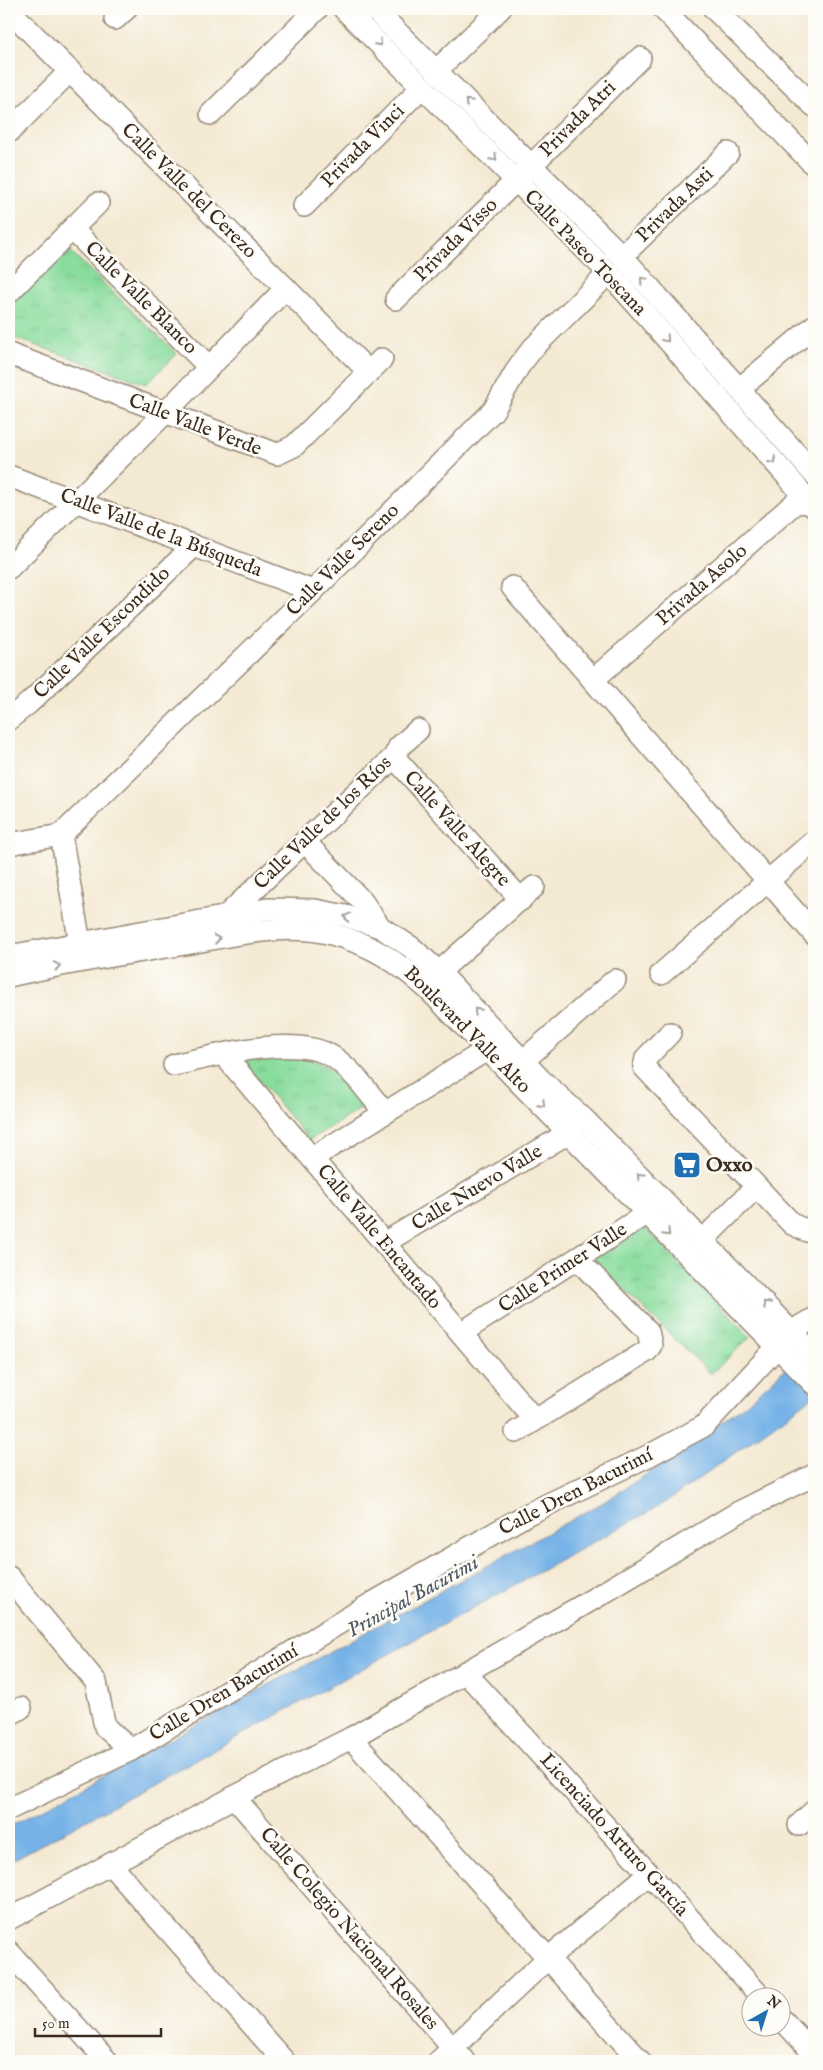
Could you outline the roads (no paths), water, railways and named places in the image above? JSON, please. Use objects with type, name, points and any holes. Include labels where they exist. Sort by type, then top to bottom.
[{"type":"street","points":[[211,114],[317,9]]},
{"type":"street","name":"Calle Paseo Toscana","points":[[344,9],[609,274],[813,503]]},
{"type":"street","name":"Calle Paseo Toscana","points":[[374,9],[622,256],[814,474]]},
{"type":"street","points":[[436,71],[500,9]]},
{"type":"street","points":[[663,9],[814,165]]},
{"type":"street","points":[[714,9],[814,106]]},
{"type":"street","name":"Calle Valle del Cerezo","points":[[9,10],[286,288],[376,366]]},
{"type":"street","name":"Privada Atri","points":[[516,180],[640,58]]},
{"type":"street","points":[[9,132],[70,71]]},
{"type":"street","name":"Privada Vinci","points":[[304,206],[422,87]]},
{"type":"street","name":"Privada Asti","points":[[622,256],[728,153]]},
{"type":"street","name":"Privada Visso","points":[[396,299],[516,180]]},
{"type":"street","points":[[9,292],[98,202]]},
{"type":"street","name":"Calle Valle Blanco","points":[[72,229],[209,367]]},
{"type":"street","name":"Calle Valle Sereno","points":[[61,835],[313,591],[493,411],[519,366],[533,348],[609,274]]},
{"type":"street","points":[[9,568],[165,413],[286,288]]},
{"type":"street","points":[[739,389],[814,326]]},
{"type":"street","name":"Calle Valle Verde","points":[[9,354],[277,454],[294,446],[376,366]]},
{"type":"street","name":"Calle Valle de la Búsqueda","points":[[9,476],[313,591]]},
{"type":"street","name":"Privada Asolo","points":[[593,680],[796,502],[813,503]]},
{"type":"street","name":"Calle Valle Escondido","points":[[9,719],[36,696],[194,546]]},
{"type":"street","points":[[512,587],[814,934]]},
{"type":"street","name":"Calle Valle de los Ríos","points":[[226,915],[394,757],[399,747],[418,730]]},
{"type":"street","name":"Calle Valle Alegre","points":[[394,757],[528,894],[439,972]]},
{"type":"street","points":[[9,844],[61,835],[81,952]]},
{"type":"street","points":[[661,974],[814,841]]},
{"type":"street","points":[[305,842],[362,901],[380,927]]},
{"type":"street","name":"Boulevard Valle Alto","points":[[9,976],[81,952],[226,915],[266,909],[315,910],[346,916],[380,927],[411,947],[439,972],[496,1044],[570,1132],[648,1213],[789,1343],[814,1355]]},
{"type":"street","name":"Boulevard Valle Alto","points":[[9,956],[81,952],[266,931],[306,930],[330,934],[371,946],[400,964],[496,1044],[524,1060],[703,1240],[789,1343],[814,1384]]},
{"type":"street","points":[[524,1060],[616,980]]},
{"type":"street","points":[[670,1033],[646,1058],[644,1067],[792,1224],[807,1231],[814,1225]]},
{"type":"street","points":[[312,1158],[496,1044]]},
{"type":"street","points":[[174,1065],[223,1054],[280,1046],[311,1048],[331,1056],[350,1070],[385,1113]]},
{"type":"street","name":"Calle Valle Encantado","points":[[223,1054],[534,1420]]},
{"type":"street","name":"Calle Nuevo Valle","points":[[384,1243],[570,1132]]},
{"type":"street","points":[[703,1240],[756,1186]]},
{"type":"street","name":"Calle Primer Valle","points":[[461,1333],[666,1202]]},
{"type":"street","points":[[516,1432],[647,1351],[652,1345],[652,1338],[648,1331],[577,1259]]},
{"type":"street","name":"Calle Dren Bacurimí","points":[[9,1809],[131,1750],[369,1605],[528,1514],[650,1455],[704,1426],[814,1318]]},
{"type":"street","points":[[9,1919],[111,1866],[234,1797],[352,1738],[583,1605],[737,1512],[814,1475]]},
{"type":"street","points":[[9,1577],[96,1682],[105,1728],[98,1766]]},
{"type":"street","name":"Licenciado Arturo García","points":[[465,1672],[753,1988]]},
{"type":"street","points":[[105,1728],[131,1750]]},
{"type":"street","points":[[352,1738],[640,2061]]},
{"type":"street","name":"Calle Colegio Nacional Rosales","points":[[234,1797],[452,2057]]},
{"type":"street","points":[[111,1866],[284,2061]]},
{"type":"street","points":[[452,2057],[548,1959],[649,1874]]},
{"type":"street","points":[[9,1952],[106,2061]]},
{"type":"street","points":[[790,2028],[814,2054]]},
{"type":"water","points":[[814,1342],[814,1396],[665,1503],[9,1862],[9,1827],[604,1502],[656,1468],[746,1404]]},
{"type":"place","name":"Oxxo","points":[[687,1165]]},
{"type":"water label","name":"Principal Bacurimi","points":[[413,1597]]}]
